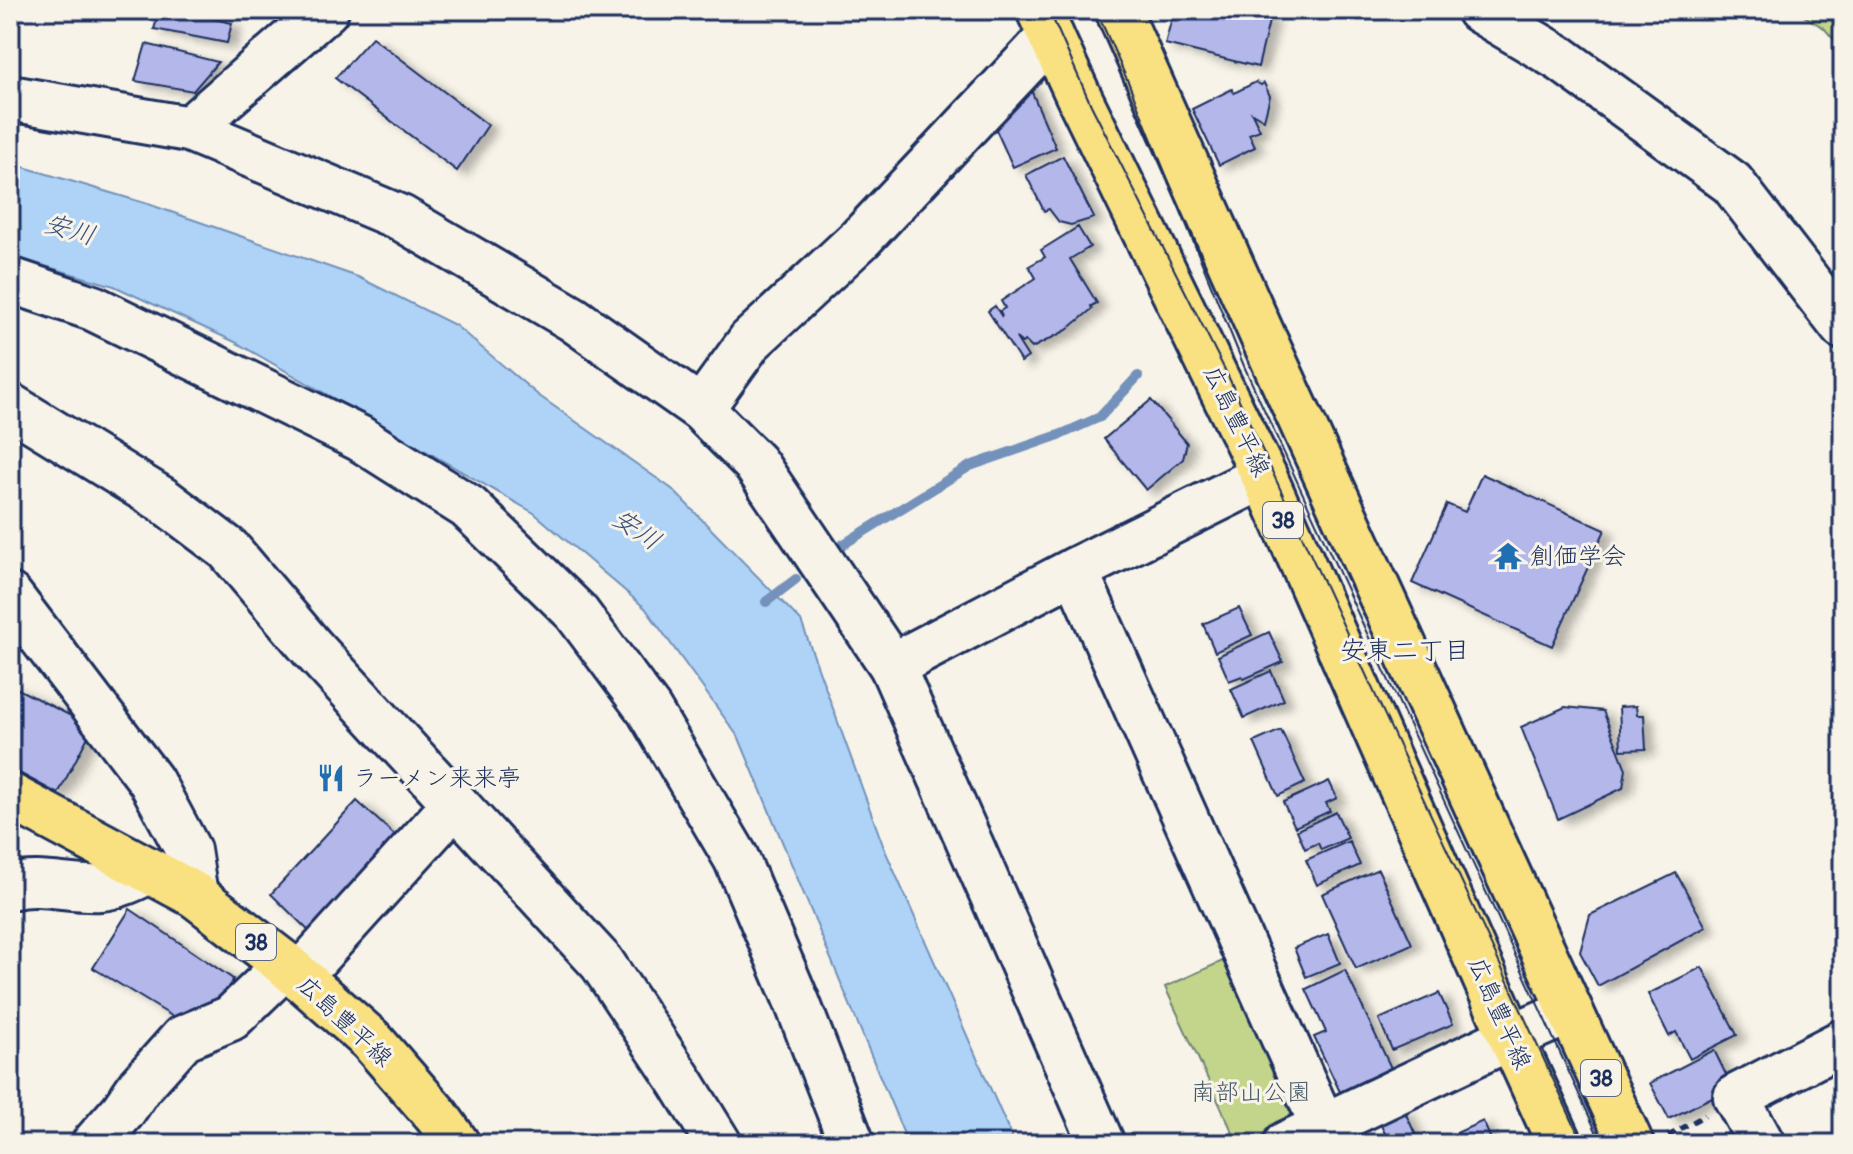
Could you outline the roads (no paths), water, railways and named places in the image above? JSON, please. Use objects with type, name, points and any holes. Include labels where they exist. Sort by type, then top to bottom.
[{"type":"main road","name":"38","points":[[1118,10],[1570,1011],[1649,1140]]},
{"type":"main road","name":"広島豊平線","points":[[1045,23],[1264,476],[1560,1144]]},
{"type":"main road","name":"広島豊平線","points":[[10,796],[195,895],[292,971],[371,1040],[437,1116],[457,1144]]},
{"type":"street","points":[[189,129],[326,10]]},
{"type":"street","points":[[1479,10],[1561,59],[1732,183],[1843,327]]},
{"type":"street","points":[[701,409],[750,341],[860,239],[1045,23]]},
{"type":"street","points":[[10,98],[189,129],[401,218],[573,319],[701,409],[755,463],[892,666],[1102,1144]]},
{"type":"street","points":[[10,280],[93,308],[359,438],[468,507],[576,612],[649,710],[736,858],[797,1002],[852,1144]]},
{"type":"street","points":[[10,406],[163,500],[228,549],[312,648],[602,963],[719,1144]]},
{"type":"street","points":[[892,666],[1264,476]]},
{"type":"street","points":[[1075,570],[1313,1138],[1511,1037],[1570,1011]]},
{"type":"street","points":[[10,596],[151,781],[188,850],[195,895]]},
{"type":"street","points":[[94,1144],[183,1038],[231,1018],[292,971],[455,804]]},
{"type":"street","points":[[10,887],[26,883],[102,888],[149,871]]},
{"type":"street","points":[[1762,1144],[1736,1097],[1843,1042]]},
{"type":"water","name":"安川","points":[[10,163],[148,204],[358,277],[455,325],[538,395],[672,489],[801,621],[884,848],[1015,1144],[908,1144],[739,738],[645,608],[534,513],[235,342],[114,286],[10,256]]},
{"type":"waterway","points":[[839,547],[970,466],[1062,434],[1100,417],[1138,376]]},
{"type":"waterway","points":[[766,602],[796,579]]},
{"type":"tram line","points":[[1049,10],[1091,105],[1228,376],[1583,1144]]},
{"type":"tram line","points":[[1096,10],[1244,366],[1602,1144]]},
{"type":"place","name":"創価学会","points":[[1508,556]]},
{"type":"place","name":"ラーメン来来亭","points":[[331,778]]},
{"type":"district","name":"安東二丁目","points":[[1405,650]]},
{"type":"park label","name":"南部山公園","points":[[1251,1092]]}]
